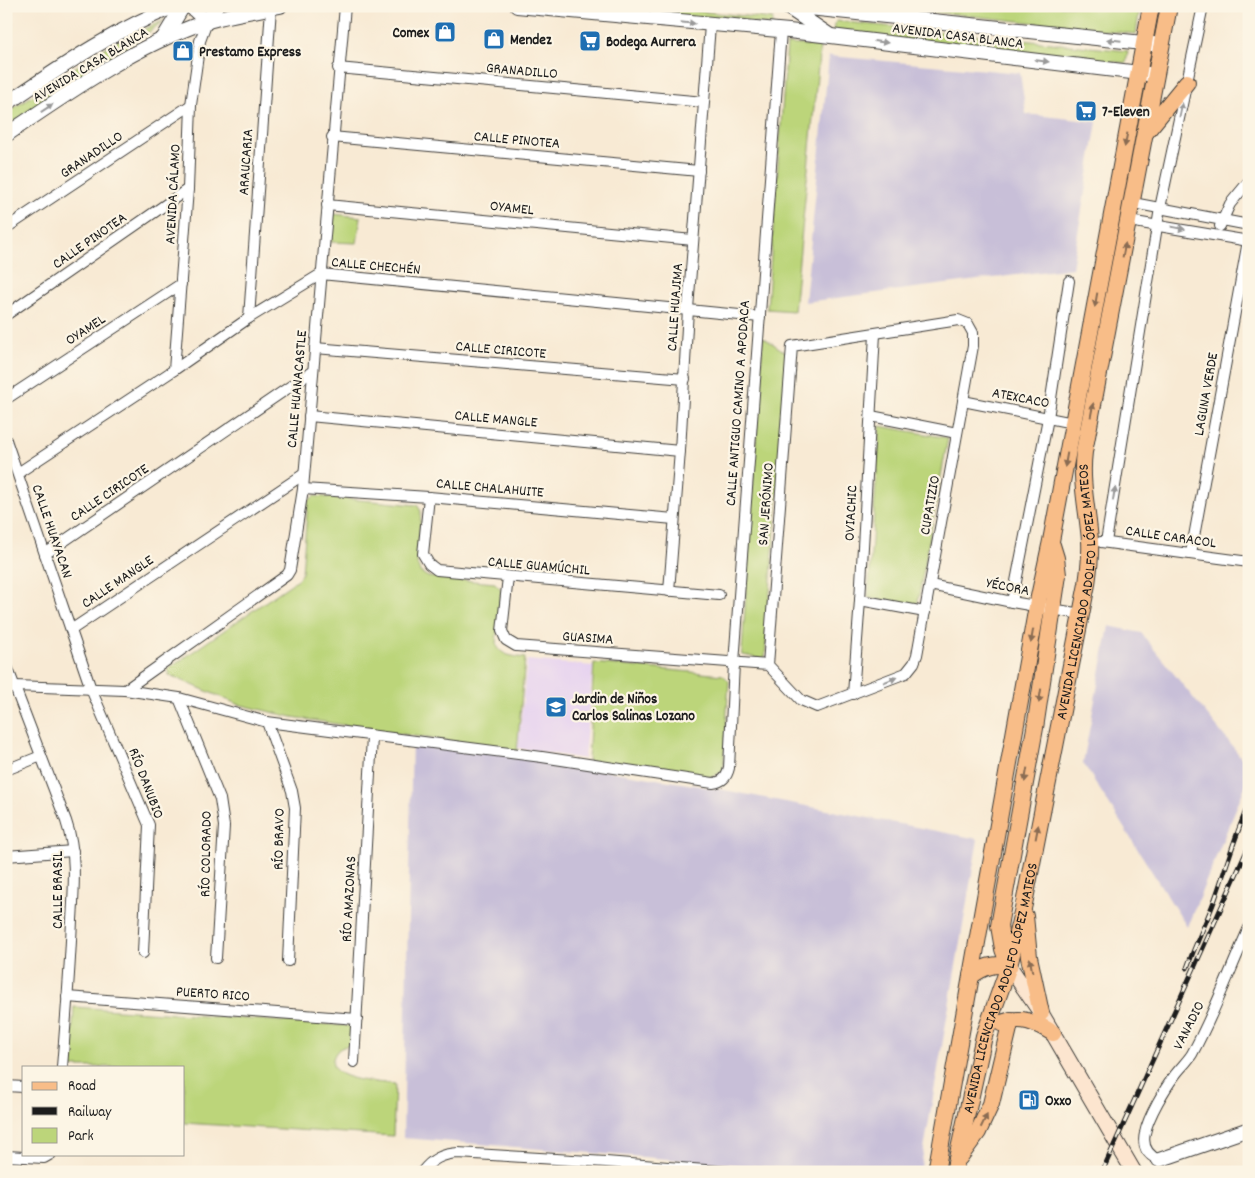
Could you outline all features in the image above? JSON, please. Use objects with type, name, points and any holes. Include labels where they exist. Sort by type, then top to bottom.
[{"type":"main road","name":"AVENIDA LICENCIADO ADOLFO LÓPEZ MATEOS","points":[[936,1172],[972,976],[1045,608],[1058,575],[1051,541],[1151,6]]},
{"type":"main road","name":"AVENIDA LICENCIADO ADOLFO LÓPEZ MATEOS","points":[[955,1166],[984,1036],[1009,966],[1024,904],[1080,614],[1089,571],[1098,541],[1083,461],[1130,221],[1169,6]]},
{"type":"main road","points":[[1145,134],[1187,82]]},
{"type":"main road","points":[[1045,608],[1035,728],[1000,912],[1000,937],[1009,966],[1041,1013],[1134,1172]]},
{"type":"main road","points":[[1024,904],[1029,957],[1041,1013]]},
{"type":"main road","points":[[972,976],[986,967],[1000,964],[1009,966]]},
{"type":"main road","points":[[984,1036],[1001,1022],[1011,1020],[1032,1021],[1052,1033]]},
{"type":"main road","points":[[955,1166],[978,1132],[991,1104],[1011,1020]]},
{"type":"street","name":"AVENIDA CASA BLANCA","points":[[6,104],[102,41],[175,6]]},
{"type":"street","points":[[163,39],[183,6]]},
{"type":"street","points":[[190,6],[207,22],[216,6]]},
{"type":"street","name":"CALLE HUANACASTLE","points":[[125,690],[287,575],[291,567],[303,489],[344,6]]},
{"type":"street","name":"AVENIDA CASA BLANCA","points":[[517,6],[783,34],[832,37],[1156,75]]},
{"type":"street","points":[[785,6],[808,11],[832,37]]},
{"type":"street","name":"CALLE ANTIGUO CAMINO A APODACA","points":[[372,737],[542,757],[713,783],[720,782],[725,778],[729,768],[734,663],[785,6]]},
{"type":"street","name":"AVENIDA CASA BLANCA","points":[[790,6],[808,11],[1162,45]]},
{"type":"street","points":[[1098,541],[1160,208],[1203,6]]},
{"type":"street","name":"AVENIDA CASA BLANCA","points":[[6,136],[105,70],[163,39],[207,22],[276,7]]},
{"type":"street","name":"ARAUCARIA","points":[[249,318],[276,7]]},
{"type":"street","points":[[783,34],[808,11]]},
{"type":"street","name":"AVENIDA CÁLAMO","points":[[174,370],[188,189],[192,105],[200,42],[207,22]]},
{"type":"street","name":"CALLE HUAJIMA","points":[[669,590],[710,25]]},
{"type":"street","name":"GRANADILLO","points":[[338,68],[704,102]]},
{"type":"street","name":"GRANADILLO","points":[[6,228],[192,105]]},
{"type":"street","name":"CALLE PINOTEA","points":[[332,137],[699,171]]},
{"type":"street","points":[[1216,236],[1230,204],[1249,181]]},
{"type":"street","name":"CALLE PINOTEA","points":[[6,315],[188,189]]},
{"type":"street","name":"OYAMEL","points":[[327,204],[693,240]]},
{"type":"street","points":[[1133,204],[1249,225]]},
{"type":"street","points":[[1130,221],[1157,224],[1248,241]]},
{"type":"street","name":"LAGUNA VERDE","points":[[1191,553],[1248,241]]},
{"type":"street","name":"CALLE CHECHÉN","points":[[18,473],[249,318],[321,274],[760,317]]},
{"type":"street","points":[[1012,602],[1048,418],[1069,280]]},
{"type":"street","name":"OYAMEL","points":[[6,399],[181,284]]},
{"type":"street","name":"CUPATIZIO","points":[[768,665],[801,700],[813,706],[822,706],[899,676],[910,668],[917,655],[974,338],[968,324],[958,320],[792,346]]},
{"type":"street","name":"OVIACHIC","points":[[853,694],[875,334]]},
{"type":"street","name":"SAN JERÓNIMO","points":[[768,665],[792,346]]},
{"type":"street","name":"CALLE CIRICOTE","points":[[315,348],[685,379]]},
{"type":"street","name":"CALLE CIRICOTE","points":[[45,554],[313,371]]},
{"type":"street","name":"ATEXCACO","points":[[963,401],[1073,423]]},
{"type":"street","name":"CALLE MANGLE","points":[[309,416],[680,451]]},
{"type":"street","points":[[871,416],[957,433]]},
{"type":"street","name":"CALLE HUAYACAN","points":[[6,440],[8,454],[18,473],[92,689]]},
{"type":"street","name":"CALLE MANGLE","points":[[71,630],[304,474]]},
{"type":"street","name":"CALLE CHALAHUITE","points":[[303,489],[429,497],[674,519]]},
{"type":"street","name":"CALLE GUAMÚCHIL","points":[[429,497],[423,546],[424,558],[429,564],[443,571],[719,595]]},
{"type":"street","name":"CALLE CARACOL","points":[[1098,541],[1249,562]]},
{"type":"street","name":"GUASIMA","points":[[508,577],[502,631],[506,640],[511,645],[734,663]]},
{"type":"street","name":"YÉCORA","points":[[930,585],[1080,614]]},
{"type":"street","points":[[860,600],[925,612]]},
{"type":"street","points":[[734,663],[768,665]]},
{"type":"street","name":"CALLE BRASIL","points":[[6,664],[10,687],[41,756],[71,835],[74,879],[62,1066]]},
{"type":"street","points":[[10,687],[125,690],[179,698],[267,722],[372,737]]},
{"type":"street","name":"RÍO DANUBIO","points":[[92,689],[149,825],[143,953]]},
{"type":"street","name":"RÍO COLORADO","points":[[179,698],[220,799],[223,812],[224,826],[216,958]]},
{"type":"street","name":"RÍO BRAVO","points":[[267,722],[292,791],[295,808],[288,960]]},
{"type":"street","name":"RÍO AMAZONAS","points":[[354,1062],[372,737]]},
{"type":"street","points":[[6,770],[41,756]]},
{"type":"street","points":[[6,856],[73,851]]},
{"type":"street","name":"VANADIO","points":[[1159,1160],[1150,1156],[1146,1150],[1144,1142],[1145,1132],[1164,1090],[1190,1057],[1200,1039],[1249,928]]},
{"type":"street","name":"PUERTO RICO","points":[[67,997],[357,1019]]},
{"type":"street","points":[[6,1086],[22,1087]]},
{"type":"street","points":[[1159,1160],[1249,1129]]},
{"type":"street","points":[[422,1172],[438,1156],[458,1154],[606,1162],[730,1172]]},
{"type":"street","points":[[6,1156],[44,1158],[49,1156]]},
{"type":"shaded area","points":[[829,56],[1020,73],[1026,114],[1097,122],[1072,268],[805,302]]},
{"type":"shaded area","points":[[1109,626],[1141,633],[1249,767],[1249,777],[1187,927],[1083,763]]},
{"type":"shaded area","name":"Jardin de Niños Carlos Salinas Lozano","points":[[527,660],[593,666],[584,759],[518,748]]},
{"type":"shaded area","points":[[412,739],[724,790],[978,839],[920,1172],[832,1172],[403,1138]]},
{"type":"green space","points":[[575,6],[650,6],[773,19],[772,25]]},
{"type":"green space","points":[[881,6],[1140,6],[1136,34]]},
{"type":"green space","points":[[165,20],[135,42],[6,127],[6,113],[114,42]]},
{"type":"green space","points":[[836,21],[1128,51],[1126,63],[832,34]]},
{"type":"green space","points":[[787,44],[820,46],[794,311],[767,309]]},
{"type":"green space","points":[[333,214],[361,217],[357,243],[331,242]]},
{"type":"green space","points":[[763,337],[788,354],[765,657],[762,659],[743,655],[742,652]]},
{"type":"green space","points":[[880,426],[948,438],[917,606],[868,598]]},
{"type":"green space","points":[[314,496],[417,505],[421,511],[417,564],[420,572],[428,577],[495,583],[501,589],[496,643],[500,651],[511,656],[525,658],[517,752],[292,717],[237,704],[169,675],[168,669],[297,580],[302,573],[308,501]]},
{"type":"green space","points":[[594,663],[723,675],[729,681],[723,771],[710,778],[588,761]]},
{"type":"green space","points":[[74,1007],[351,1026],[350,1045],[336,1053],[333,1059],[333,1066],[338,1072],[356,1079],[395,1084],[393,1136],[185,1123],[185,1066],[70,1066]]},
{"type":"railway","points":[[1187,968],[1215,899],[1249,804]]},
{"type":"railway","points":[[1102,1172],[1249,846]]},
{"type":"place","name":"Comex","points":[[445,32]]},
{"type":"place","name":"Mendez","points":[[494,39]]},
{"type":"place","name":"Bodega Aurrera","points":[[590,41]]},
{"type":"place","name":"Prestamo Express","points":[[183,51]]},
{"type":"place","name":"7-Eleven","points":[[1086,111]]},
{"type":"place","name":"Jardin de Niños Carlos Salinas Lozano","points":[[556,707]]},
{"type":"place","name":"Oxxo","points":[[1029,1100]]}]
